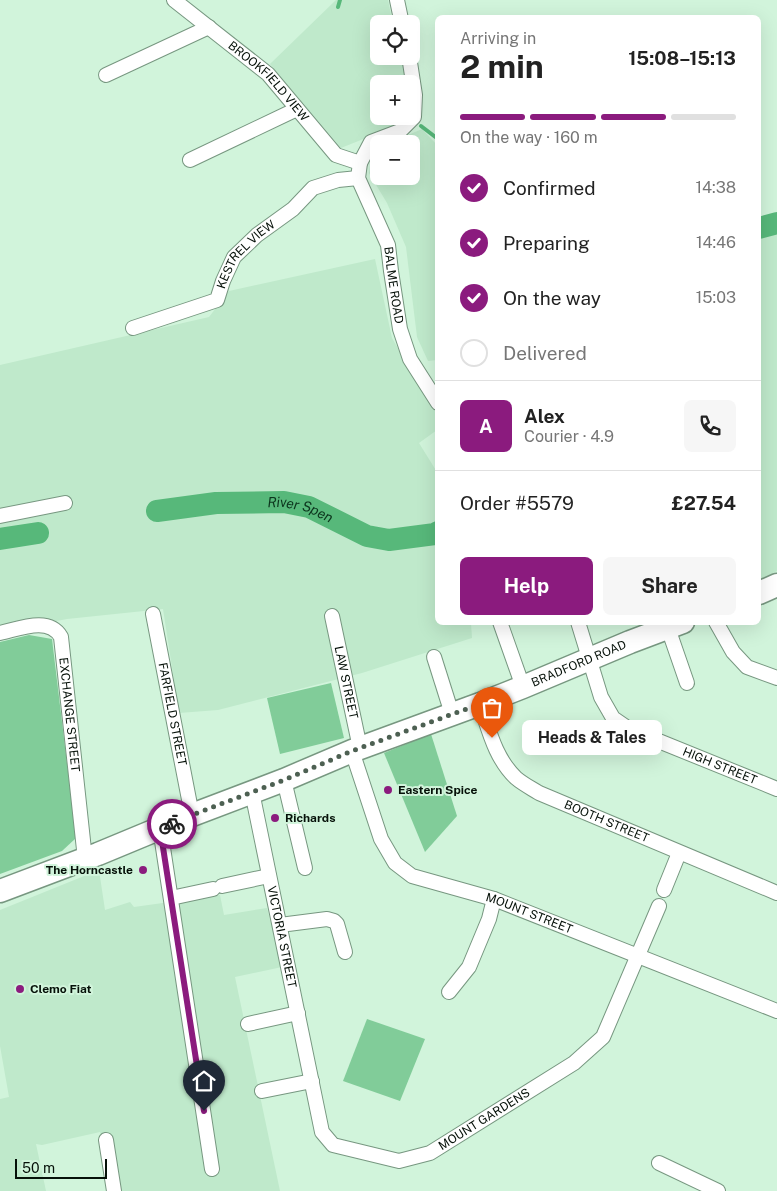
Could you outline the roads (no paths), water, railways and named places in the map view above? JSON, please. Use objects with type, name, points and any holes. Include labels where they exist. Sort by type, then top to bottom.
[{"type":"main road","points":[[761,592],[777,586]]},
{"type":"main road","name":"BRADFORD ROAD","points":[[0,891],[284,780],[356,749],[523,687],[662,627]]},
{"type":"street","name":"BROOKFIELD VIEW","points":[[174,0],[268,74],[336,155],[360,163]]},
{"type":"street","points":[[397,0],[400,15]]},
{"type":"street","points":[[106,74],[209,28]]},
{"type":"street","points":[[358,178],[360,163],[371,142],[400,131],[414,117],[415,95],[410,65]]},
{"type":"street","points":[[190,160],[297,110]]},
{"type":"street","name":"KESTREL VIEW","points":[[133,328],[217,300],[234,257],[257,235],[293,209],[313,188],[338,180],[358,178]]},
{"type":"street","name":"BALME ROAD","points":[[358,178],[388,245],[400,329],[410,359],[435,398]]},
{"type":"street","points":[[0,516],[65,503]]},
{"type":"street","name":"FARFIELD STREET","points":[[153,614],[192,815]]},
{"type":"street","name":"LAW STREET","points":[[332,616],[356,749]]},
{"type":"street","name":"EXCHANGE STREET","points":[[0,633],[41,625],[54,629],[61,637],[85,859]]},
{"type":"street","points":[[501,625],[523,687]]},
{"type":"street","points":[[579,625],[588,659]]},
{"type":"street","points":[[718,625],[733,652],[746,667],[777,678]]},
{"type":"street","points":[[662,627],[687,683]]},
{"type":"street","points":[[434,657],[452,714]]},
{"type":"street","name":"HIGH STREET","points":[[588,659],[601,697],[613,718],[629,729],[777,790]]},
{"type":"street","name":"BOOTH STREET","points":[[480,704],[498,755],[517,779],[539,794],[777,893]]},
{"type":"street","name":"MOUNT STREET","points":[[356,749],[381,839],[395,863],[412,876],[494,898],[777,1011]]},
{"type":"street","points":[[284,780],[305,868]]},
{"type":"street","name":"VICTORIA STREET","points":[[252,792],[312,1081]]},
{"type":"street","points":[[160,828],[212,1169]]},
{"type":"street","points":[[664,890],[679,853]]},
{"type":"street","points":[[171,898],[269,876]]},
{"type":"street","points":[[449,992],[469,966],[489,919],[494,898]]},
{"type":"street","name":"MOUNT GARDENS","points":[[312,1081],[322,1132],[333,1145],[399,1161],[430,1153],[574,1063],[603,1037],[659,906]]},
{"type":"street","points":[[280,925],[327,919],[334,921],[337,924],[345,952]]},
{"type":"street","points":[[248,1024],[298,1013]]},
{"type":"street","points":[[262,1091],[312,1081]]},
{"type":"street","points":[[106,1140],[114,1191]]},
{"type":"street","points":[[659,1163],[718,1191]]},
{"type":"waterway","points":[[338,7],[340,0]]},
{"type":"waterway","points":[[421,126],[435,137]]},
{"type":"waterway","name":"River Spen","points":[[761,227],[777,223]]},
{"type":"waterway","name":"River Spen","points":[[157,511],[216,503],[284,502],[309,507],[367,536],[389,540],[435,534]]},
{"type":"waterway","name":"River Spen","points":[[0,539],[38,533]]},
{"type":"place","name":"Heads & Tales","points":[[492,738]]},
{"type":"place","name":"Eastern Spice","points":[[388,790]]},
{"type":"place","name":"Richards","points":[[275,818]]},
{"type":"place","name":"The Horncastle","points":[[143,870]]},
{"type":"place","name":"Clemo Fiat","points":[[20,989]]}]
